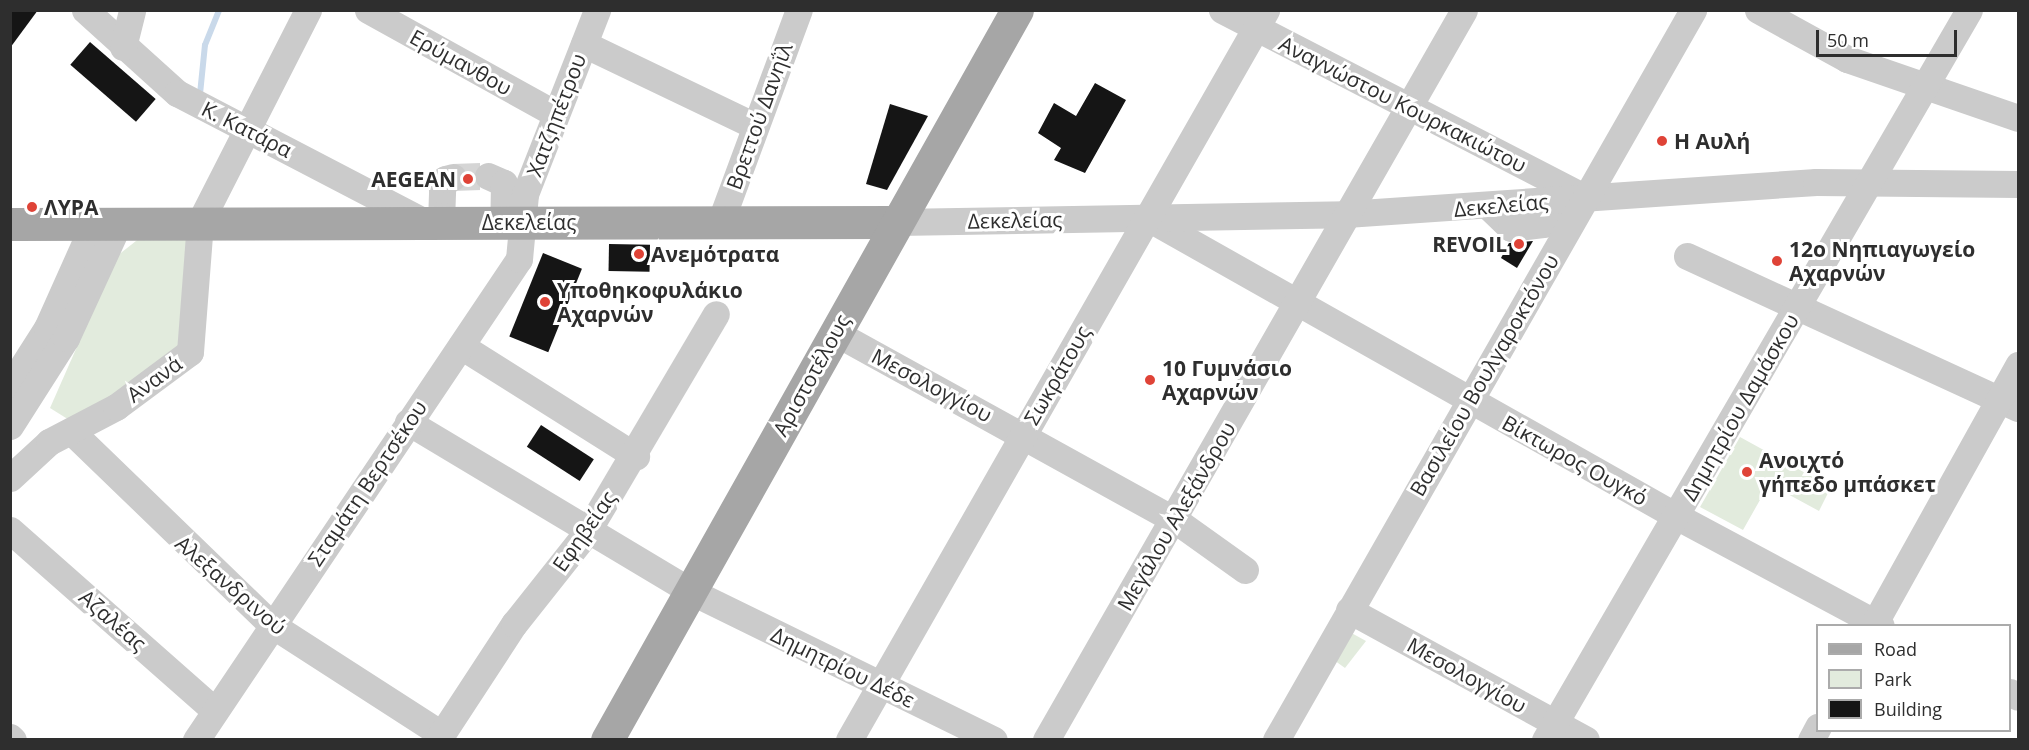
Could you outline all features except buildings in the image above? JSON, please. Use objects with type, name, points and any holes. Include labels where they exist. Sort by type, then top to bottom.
[{"type":"main road","name":"Αριστοτέλους","points":[[607,740],[693,592],[834,332],[1017,10]]},
{"type":"main road","name":"Δεκελείας","points":[[10,224],[897,222]]},
{"type":"street","name":"Κ. Κατάρα","points":[[85,10],[123,47],[177,93],[434,223]]},
{"type":"street","points":[[123,47],[132,10]]},
{"type":"street","points":[[200,222],[308,10]]},
{"type":"street","name":"Ερύμανθου","points":[[368,10],[554,113]]},
{"type":"street","name":"Χατζηπέτρου","points":[[513,222],[554,113],[597,10]]},
{"type":"street","name":"Βρεττού Δανηΐλ","points":[[720,223],[799,10]]},
{"type":"street","name":"Αναγνώστου Κουρκακιώτου","points":[[1222,10],[1261,19],[1408,106],[1585,197]]},
{"type":"street","name":"Μεγάλου Αλεξάνδρου","points":[[1046,740],[1175,520],[1346,214],[1464,10]]},
{"type":"street","name":"Βασιλείου Βουλγαροκτόνου","points":[[1276,740],[1693,10]]},
{"type":"street","points":[[1758,10],[1847,59],[1924,88],[2019,118]]},
{"type":"street","name":"Δημητρίου Δαμάσκου","points":[[1549,731],[1678,518],[1799,303],[1969,10]]},
{"type":"street","name":"Σωκράτους","points":[[849,740],[1261,19]]},
{"type":"street","points":[[584,44],[755,126]]},
{"type":"street","points":[[488,176],[504,183],[513,222]]},
{"type":"street","points":[[434,223],[445,179],[453,177]]},
{"type":"street","name":"Δεκελείας","points":[[897,222],[1346,214],[1489,207],[1549,212],[1585,197],[1869,181],[2019,184]]},
{"type":"street","points":[[1549,212],[1552,254]]},
{"type":"street","points":[[1198,246],[1206,217]]},
{"type":"street","name":"Βίκτωρος Ουγκό","points":[[1148,218],[1678,518],[1876,624]]},
{"type":"street","name":"Ανανά","points":[[10,478],[20,464],[124,401],[190,352],[200,222]]},
{"type":"street","name":"Σταμάτη Βερτσέκου","points":[[196,740],[519,260],[513,222]]},
{"type":"street","points":[[10,386],[47,328],[106,223]]},
{"type":"street","points":[[10,426],[66,338],[106,223]]},
{"type":"street","points":[[1688,256],[1799,303],[2009,403]]},
{"type":"street","name":"Εφηβείας","points":[[440,737],[514,624],[587,532],[636,456],[716,314]]},
{"type":"street","name":"Μεσολογγίου","points":[[834,332],[1175,520],[1245,570]]},
{"type":"street","points":[[461,346],[636,456]]},
{"type":"street","points":[[1876,624],[2009,403],[2019,365]]},
{"type":"street","name":"Δημητρίου Δέδε","points":[[408,422],[587,532],[693,592],[994,740]]},
{"type":"street","name":"Αλεξανδρινού","points":[[72,432],[272,625],[440,737]]},
{"type":"street","name":"Αζαλέας","points":[[10,530],[215,711]]},
{"type":"street","name":"Μεσολογγίου","points":[[1349,610],[1549,731],[1586,740]]},
{"type":"green space","points":[[193,234],[183,350],[74,423],[50,408],[117,256],[141,237]]},
{"type":"green space","name":"Ανοιχτό γήπεδο μπάσκετ","points":[[1740,437],[1831,487],[1819,511],[1769,484],[1743,530],[1700,507]]},
{"type":"green space","points":[[1346,630],[1366,641],[1345,668],[1331,658]]},
{"type":"waterway","points":[[200,94],[205,45],[219,10]]},
{"type":"tunnel","points":[[453,177],[488,176]]},
{"type":"place","name":"Η Αυλή","points":[[1662,141]]},
{"type":"place","name":"AEGEAN","points":[[468,179]]},
{"type":"place","name":"ΛΥΡΑ","points":[[32,207]]},
{"type":"place","name":"REVOIL","points":[[1519,244]]},
{"type":"place","name":"Ανεμότρατα","points":[[639,254]]},
{"type":"place","name":"12ο Νηπιαγωγείο Αχαρνών","points":[[1777,261]]},
{"type":"place","name":"Υποθηκοφυλάκιο Αχαρνών","points":[[545,302]]},
{"type":"place","name":"10 Γυμνάσιο Αχαρνών","points":[[1150,380]]},
{"type":"place","name":"Ανοιχτό γήπεδο μπάσκετ","points":[[1747,472]]}]
